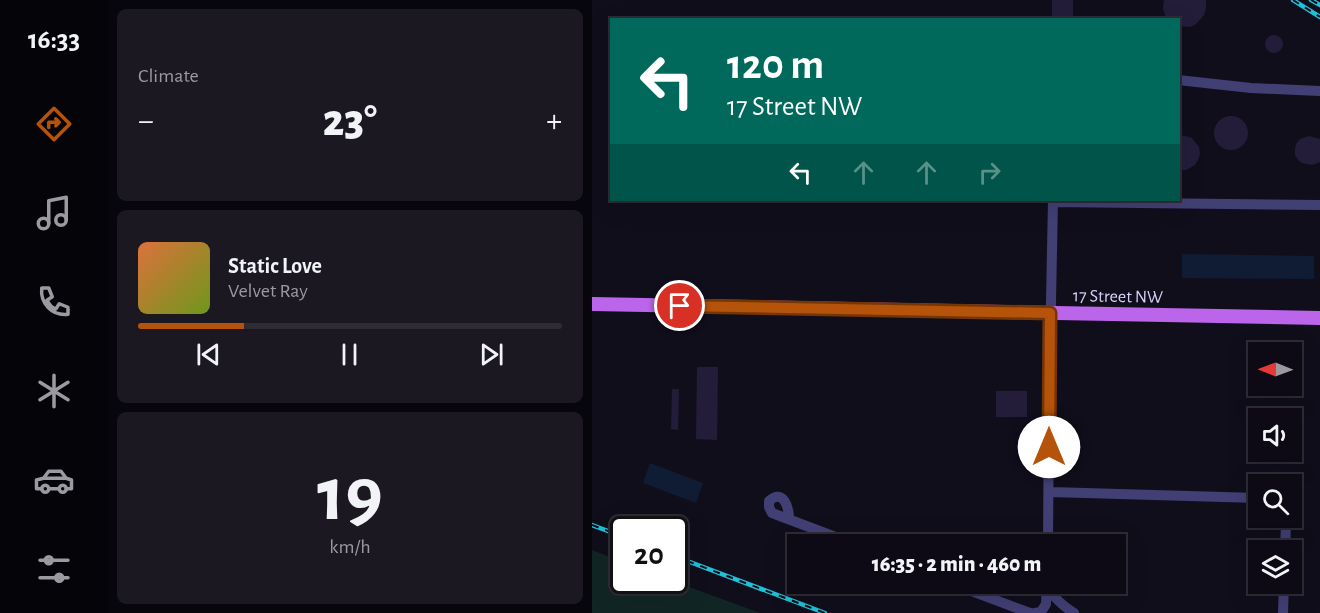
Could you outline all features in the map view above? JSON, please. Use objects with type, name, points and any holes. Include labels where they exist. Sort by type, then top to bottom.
[{"type":"main road","name":"17 Street NW","points":[[592,304],[1320,318]]},
{"type":"lane","points":[[1180,80],[1251,88],[1320,91]]},
{"type":"lane","points":[[1048,534],[1053,201],[1320,205]]},
{"type":"lane","points":[[1050,492],[1248,498]]},
{"type":"lane","points":[[789,519],[828,534]]},
{"type":"lane","points":[[980,594],[1032,613],[1041,612],[1046,604],[1047,594]]},
{"type":"lane","points":[[1053,594],[1062,605],[1074,613]]},
{"type":"lane","points":[[1283,613],[1284,594]]},
{"type":"green space","points":[[592,550],[610,557],[610,594],[688,594],[688,587],[760,613],[592,613]]},
{"type":"water","points":[[1182,254],[1314,256],[1314,279],[1182,278]]},
{"type":"water","points":[[650,463],[703,483],[696,503],[643,483]]},
{"type":"building","points":[[1052,0],[1073,0],[1073,18],[1052,18]]},
{"type":"building","points":[[1164,0],[1206,0],[1204,15],[1190,27],[1180,26],[1180,18],[1167,18],[1163,8]]},
{"type":"building","points":[[1274,35],[1280,38],[1283,44],[1280,50],[1274,53],[1268,50],[1265,44],[1268,38]]},
{"type":"building","points":[[1231,116],[1243,121],[1248,133],[1243,145],[1231,150],[1219,145],[1214,133],[1219,121]]},
{"type":"building","points":[[1180,135],[1192,138],[1199,147],[1198,160],[1195,165],[1186,170],[1180,170]]},
{"type":"building","points":[[1309,136],[1320,139],[1320,162],[1312,165],[1302,163],[1295,155],[1296,144],[1300,139]]},
{"type":"building","points":[[697,367],[718,367],[717,440],[696,439]]},
{"type":"building","points":[[672,389],[679,389],[678,430],[671,429]]},
{"type":"building","points":[[996,391],[1027,391],[1027,417],[996,417]]},
{"type":"railway","points":[[1293,0],[1320,17]]},
{"type":"railway","points":[[1311,0],[1320,5]]},
{"type":"railway","points":[[592,525],[610,532]]},
{"type":"railway","points":[[688,561],[825,613]]},
{"type":"route","points":[[680,306],[1050,313],[1049,447]]}]
